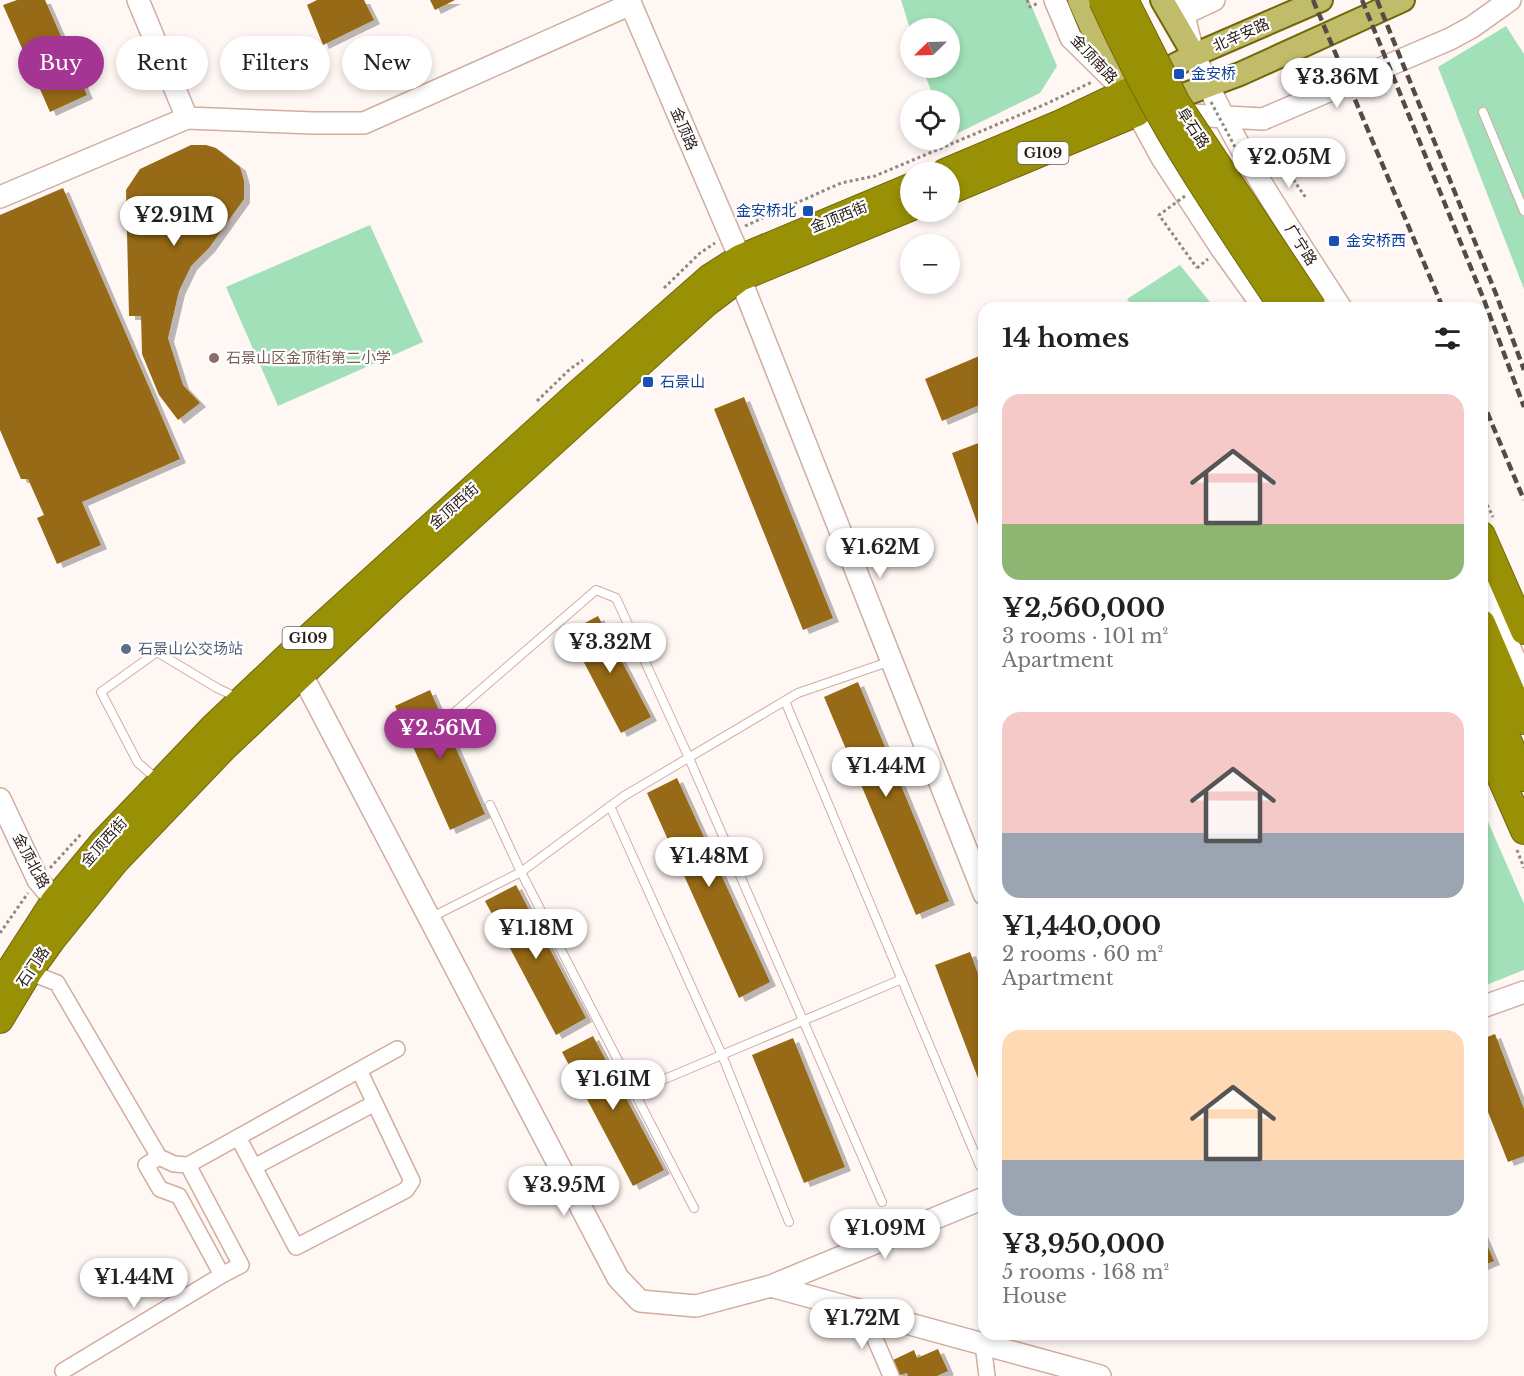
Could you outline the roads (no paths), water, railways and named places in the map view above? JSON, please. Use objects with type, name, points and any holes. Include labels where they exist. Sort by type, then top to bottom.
[{"type":"highway","name":"阜石路","points":[[1102,0],[1168,130],[1202,186],[1279,302]]},
{"type":"highway","name":"阜石路","points":[[1125,0],[1177,103],[1309,302]]},
{"type":"highway","name":"G109","points":[[960,166],[1061,123],[1131,102]]},
{"type":"highway","name":"G109","points":[[960,186],[1131,102]]},
{"type":"highway","name":"金顶西街","points":[[62,909],[103,842],[224,748],[301,674],[718,294],[740,268],[900,192]]},
{"type":"highway","name":"金顶西街","points":[[169,790],[242,700],[588,384],[710,277],[900,212]]},
{"type":"highway","points":[[1488,549],[1524,631]]},
{"type":"highway","points":[[1488,637],[1524,721]]},
{"type":"highway","points":[[1488,692],[1524,778]]},
{"type":"highway","points":[[1488,748],[1518,806],[1524,831]]},
{"type":"highway","name":"石门路","points":[[0,1020],[29,972],[62,909]]},
{"type":"highway","name":"石门路","points":[[0,985],[62,909]]},
{"type":"main road","points":[[1079,0],[1099,45],[1131,102],[1214,102],[1403,0]]},
{"type":"main road","name":"金顶南路","points":[[1095,0],[1126,66],[1131,102]]},
{"type":"main road","points":[[1162,0],[1180,12],[1194,55]]},
{"type":"main road","name":"北辛安路","points":[[1131,102],[1194,55],[1321,0]]},
{"type":"street","points":[[138,0],[187,118]]},
{"type":"street","name":"金顶南路","points":[[1055,0],[1071,38],[1131,102]]},
{"type":"street","points":[[1180,12],[1214,0]]},
{"type":"street","points":[[1260,302],[1162,158],[1131,102],[1214,102],[1263,119],[1450,39],[1472,27],[1510,0]]},
{"type":"street","points":[[0,197],[187,118],[364,123],[630,2]]},
{"type":"street","name":"金顶路","points":[[630,2],[740,268],[978,879]]},
{"type":"street","name":"广宁路","points":[[1194,55],[1214,102],[1337,302]]},
{"type":"street","points":[[1488,597],[1524,681]]},
{"type":"street","points":[[301,674],[618,1278],[640,1301],[696,1306],[771,1286],[978,1200]]},
{"type":"street","points":[[1488,725],[1518,806]]},
{"type":"street","name":"金顶北路","points":[[0,799],[38,880],[62,909]]},
{"type":"street","points":[[29,972],[57,983],[159,1157],[174,1164],[188,1166],[397,1049]]},
{"type":"street","points":[[1488,1005],[1524,992]]},
{"type":"street","points":[[238,1137],[296,1247],[406,1190],[412,1181],[359,1070]]},
{"type":"street","points":[[254,1167],[375,1103]]},
{"type":"street","points":[[159,1157],[146,1165],[160,1189],[179,1196],[222,1275]]},
{"type":"street","points":[[63,1371],[241,1265],[188,1166]]},
{"type":"street","points":[[771,1286],[1100,1376]]},
{"type":"street","points":[[863,1311],[891,1376]]},
{"type":"street","points":[[983,1344],[987,1376]]},
{"type":"lane","points":[[1483,111],[1524,211]]},
{"type":"lane","points":[[448,718],[596,590],[616,598],[689,758],[882,1202]]},
{"type":"lane","points":[[169,790],[138,763],[101,692],[157,652],[217,688],[242,700]]},
{"type":"lane","points":[[430,918],[521,872],[610,806],[798,693],[892,660]]},
{"type":"lane","points":[[785,701],[978,1161]]},
{"type":"lane","points":[[490,805],[521,872],[694,1208]]},
{"type":"lane","points":[[610,806],[722,1055],[789,1222]]},
{"type":"lane","points":[[634,1092],[902,979]]},
{"type":"railway","points":[[1313,0],[1440,302]]},
{"type":"railway","points":[[1362,0],[1485,302]]},
{"type":"railway","points":[[1377,0],[1496,294],[1524,370]]},
{"type":"railway","points":[[1488,311],[1524,407]]},
{"type":"railway","points":[[1488,414],[1524,500]]},
{"type":"place","name":"金安桥","points":[[1179,74]]},
{"type":"place","name":"金安桥北","points":[[808,211]]},
{"type":"place","name":"金安桥西","points":[[1334,241]]},
{"type":"place","name":"石景山区金顶街第二小学","points":[[214,358]]},
{"type":"place","name":"石景山","points":[[648,382]]},
{"type":"place","name":"石景山公交场站","points":[[126,649]]}]
